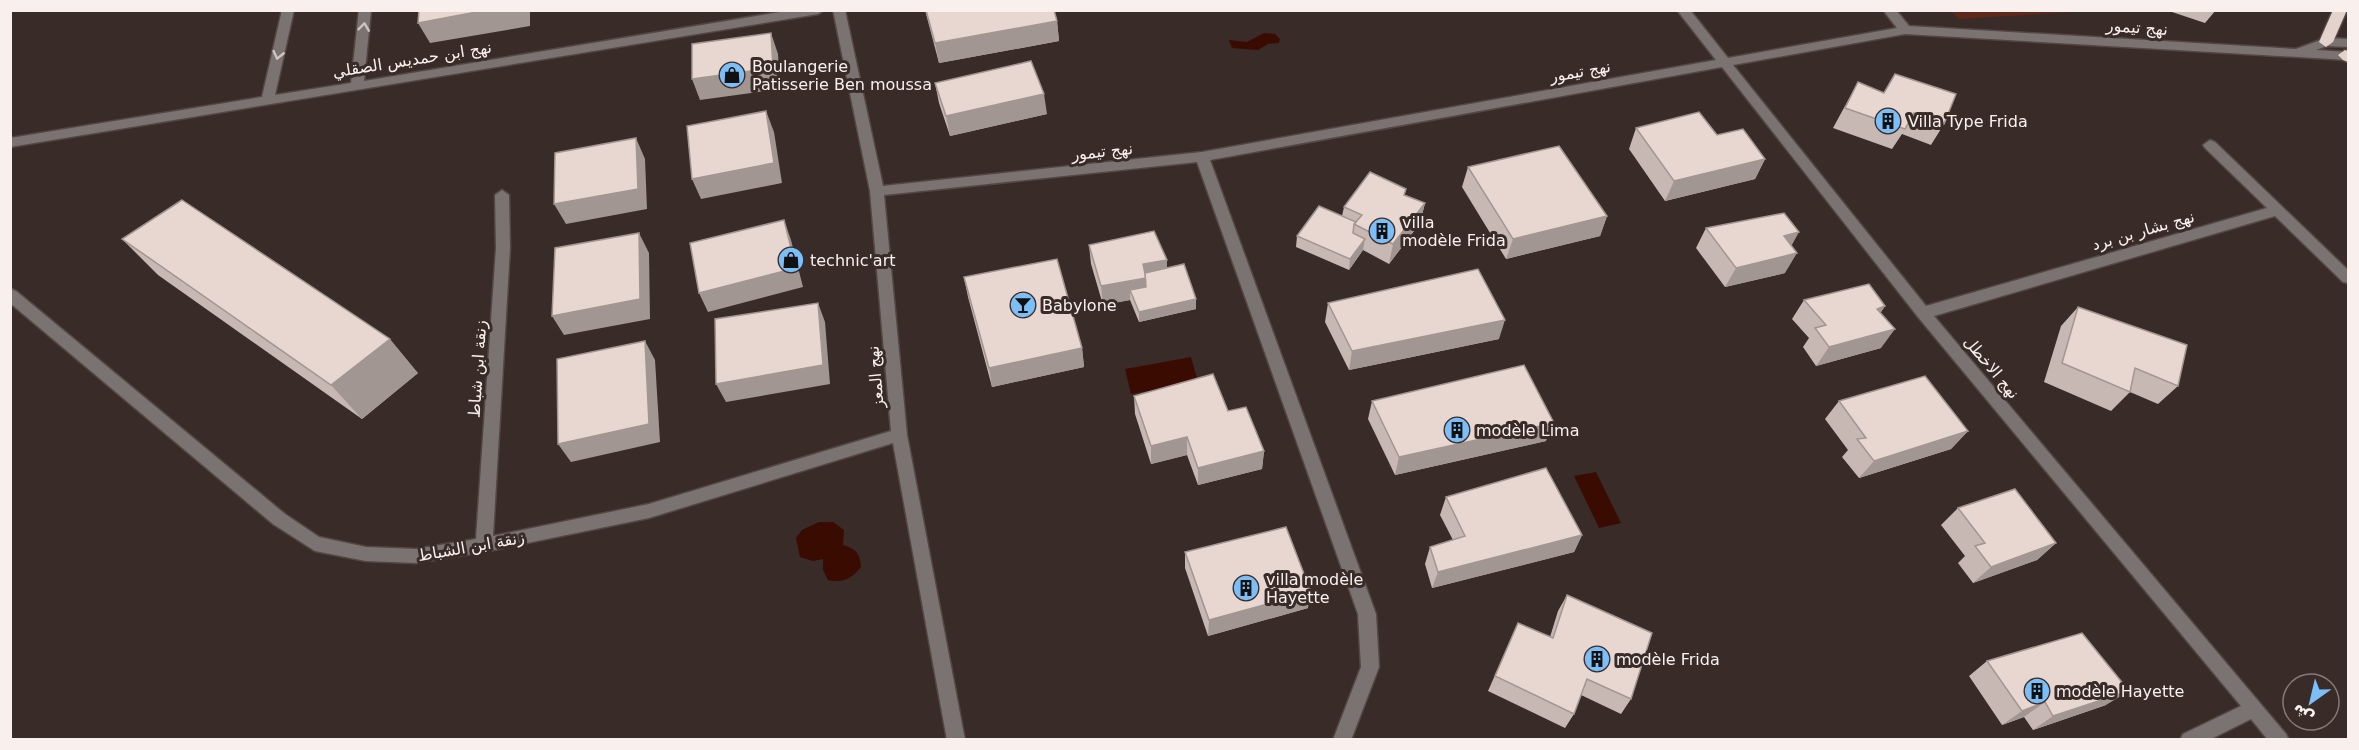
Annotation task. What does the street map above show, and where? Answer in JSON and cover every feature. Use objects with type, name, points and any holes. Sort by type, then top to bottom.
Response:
[{"type":"highway","points":[[2326,42],[2340,10]]},
{"type":"street","points":[[268,99],[288,10]]},
{"type":"street","points":[[357,85],[366,10]]},
{"type":"street","name":"نهج ابن حمديس الصقلي","points":[[10,143],[819,10]]},
{"type":"street","name":"نهج المعز","points":[[839,10],[877,191],[899,435],[956,740]]},
{"type":"street","name":"نهج الاخطل","points":[[1683,10],[1923,313],[2280,740]]},
{"type":"street","points":[[1889,10],[1905,30]]},
{"type":"street","name":"نهج تيمور","points":[[877,191],[1202,157],[1905,30],[2292,54],[2348,53]]},
{"type":"street","points":[[2292,54],[2326,42],[2348,53]]},
{"type":"street","points":[[2210,145],[2349,278]]},
{"type":"street","points":[[1202,157],[1367,614],[1370,667],[1342,740]]},
{"type":"street","name":"زنقة ابن شباط","points":[[484,545],[503,248],[502,195]]},
{"type":"street","name":"نهج بشار بن برد","points":[[1923,313],[2278,210]]},
{"type":"street","name":"زنقة ابن الشباط","points":[[11,295],[279,519],[315,544],[366,554],[416,556],[484,545],[648,511],[899,435]]},
{"type":"street","points":[[2189,740],[2254,709]]},
{"type":"shaded area","points":[[1951,11],[2090,11],[1959,19]]},
{"type":"shaded area","points":[[1264,33],[1275,34],[1280,39],[1279,43],[1268,44],[1258,50],[1232,48],[1229,40],[1247,42]]},
{"type":"shaded area","points":[[1191,357],[1198,382],[1131,394],[1125,369]]},
{"type":"shaded area","points":[[1596,472],[1621,523],[1599,528],[1574,476]]},
{"type":"shaded area","points":[[819,522],[833,522],[844,530],[843,545],[854,550],[860,558],[861,567],[854,575],[838,581],[828,580],[823,570],[823,559],[813,561],[800,557],[796,538],[802,530]]},
{"type":"building","points":[[419,10],[487,10],[418,23]]},
{"type":"building","points":[[926,10],[1054,10],[1057,21],[935,43]]},
{"type":"building","points":[[771,33],[773,68],[692,79],[692,44]]},
{"type":"building","points":[[1031,61],[1044,94],[946,116],[935,83]]},
{"type":"building","points":[[1895,74],[1956,94],[1944,124],[1914,113],[1905,129],[1845,108],[1858,82],[1884,93]]},
{"type":"building","points":[[766,111],[774,163],[692,179],[687,126]]},
{"type":"building","points":[[1699,112],[1717,135],[1743,129],[1765,159],[1674,181],[1636,128]]},
{"type":"building","points":[[636,138],[638,189],[554,204],[555,153]]},
{"type":"building","points":[[1559,146],[1607,216],[1513,239],[1468,167]]},
{"type":"building","points":[[1370,172],[1406,189],[1404,195],[1425,203],[1393,244],[1354,224],[1362,215],[1344,207]]},
{"type":"building","points":[[182,200],[390,339],[331,385],[122,239]]},
{"type":"building","points":[[1319,206],[1356,222],[1353,233],[1365,239],[1350,259],[1297,236]]},
{"type":"building","points":[[1784,213],[1799,232],[1784,236],[1797,253],[1736,268],[1706,228]]},
{"type":"building","points":[[784,220],[796,268],[699,293],[690,243]]},
{"type":"building","points":[[1154,231],[1167,260],[1143,264],[1146,278],[1101,286],[1089,245]]},
{"type":"building","points":[[639,233],[640,299],[552,316],[555,248]]},
{"type":"building","points":[[1057,259],[1082,348],[989,368],[964,277]]},
{"type":"building","points":[[1184,264],[1196,299],[1139,312],[1130,290],[1146,287],[1145,273]]},
{"type":"building","points":[[1478,269],[1505,320],[1352,351],[1328,303]]},
{"type":"building","points":[[1869,284],[1885,306],[1877,309],[1895,329],[1829,347],[1815,328],[1826,325],[1804,300]]},
{"type":"building","points":[[818,303],[823,365],[716,384],[715,319]]},
{"type":"building","points":[[2078,307],[2187,345],[2178,386],[2135,368],[2130,392],[2062,363]]},
{"type":"building","points":[[645,341],[649,424],[558,444],[557,359]]},
{"type":"building","name":"modèle Lima","points":[[1524,365],[1554,423],[1399,457],[1372,401]]},
{"type":"building","points":[[1213,374],[1228,411],[1246,407],[1264,451],[1198,468],[1187,437],[1151,446],[1134,396]]},
{"type":"building","points":[[1925,376],[1968,431],[1874,461],[1857,439],[1866,438],[1839,401]]},
{"type":"building","name":"modèle Lima","points":[[1546,468],[1582,535],[1438,572],[1430,547],[1465,536],[1446,497]]},
{"type":"building","points":[[2015,489],[2056,543],[1991,567],[1975,546],[1985,543],[1958,508]]},
{"type":"building","name":"villa modèle Hayette","points":[[1286,527],[1311,592],[1209,620],[1185,552]]},
{"type":"building","points":[[1567,595],[1652,633],[1631,699],[1587,679],[1574,714],[1495,676],[1518,623],[1553,638]]},
{"type":"building","name":"modèle Hayette","points":[[2082,633],[2129,691],[2053,716],[2045,702],[2022,711],[1987,661]]},
{"type":"place","name":"Boulangerie Patisserie Ben moussa","points":[[732,75]]},
{"type":"place","name":"Villa Type Frida","points":[[1888,121]]},
{"type":"place","name":"villa modèle Frida","points":[[1382,231]]},
{"type":"place","name":"technic'art","points":[[791,260]]},
{"type":"place","name":"Babylone","points":[[1023,305]]},
{"type":"place","name":"modèle Lima","points":[[1457,430]]},
{"type":"place","name":"villa modèle Hayette","points":[[1246,588]]},
{"type":"place","name":"modèle Frida","points":[[1597,659]]},
{"type":"place","name":"modèle Hayette","points":[[2037,691]]}]
